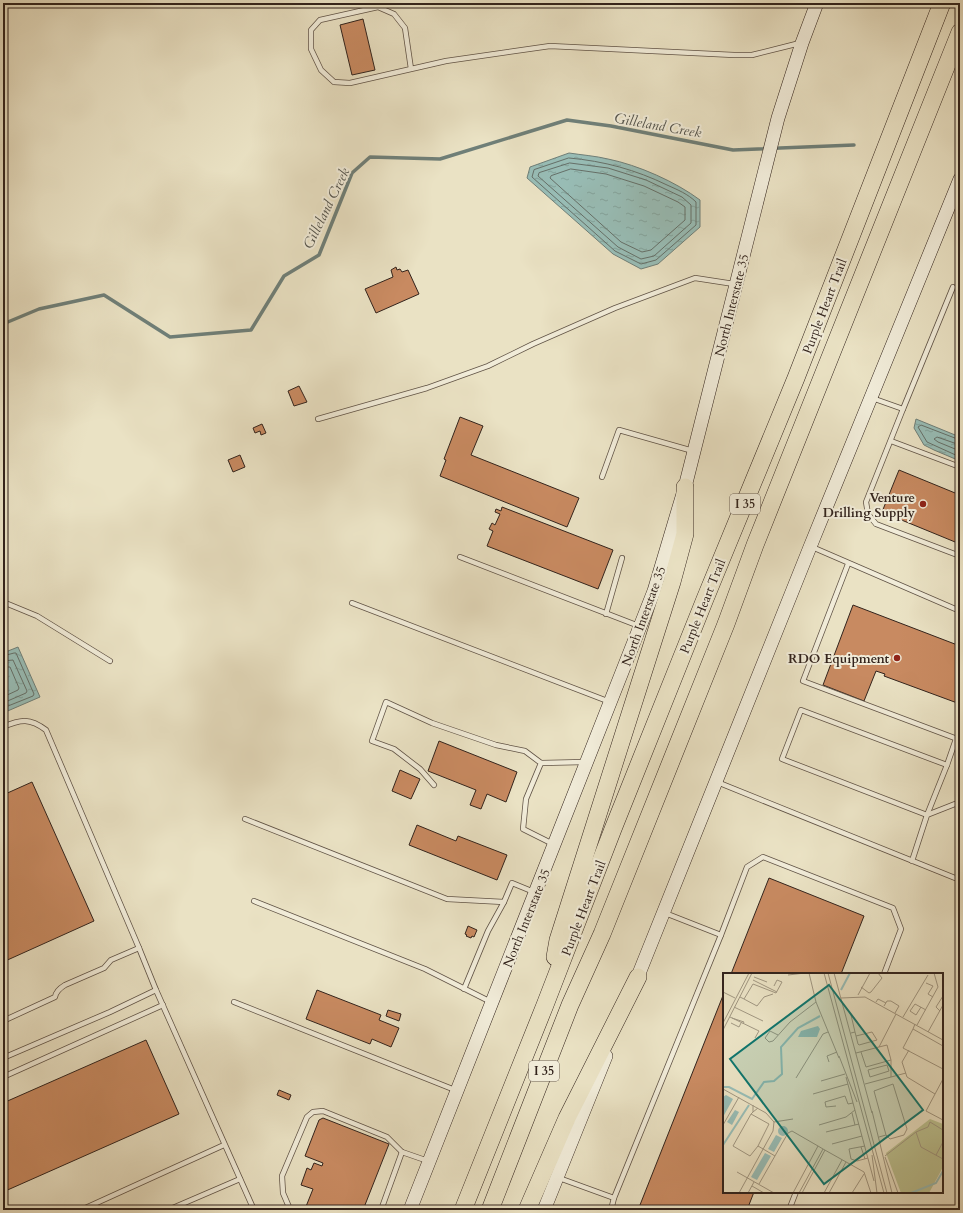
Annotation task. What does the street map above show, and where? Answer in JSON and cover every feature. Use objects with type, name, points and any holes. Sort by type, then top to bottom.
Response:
[{"type":"highway","name":"Purple Heart Trail","points":[[463,1210],[546,1005],[653,730],[799,371],[942,3]]},
{"type":"highway","name":"Purple Heart Trail","points":[[490,1210],[570,1005],[602,934],[717,646],[760,531],[960,32]]},
{"type":"highway","points":[[546,1005],[558,940],[672,582],[685,534],[685,487]]},
{"type":"highway","points":[[527,1210],[567,1118],[638,977]]},
{"type":"highway","points":[[456,1210],[474,1181]]},
{"type":"main road","name":"North Interstate 35","points":[[410,1210],[588,762],[654,591],[685,487],[778,118],[802,43],[818,3]]},
{"type":"main road","points":[[544,1210],[810,546],[960,179]]},
{"type":"lane","points":[[411,69],[405,28],[394,14],[378,7],[320,20],[311,30],[311,49],[321,70],[334,82],[350,83],[446,62],[550,46],[734,55],[752,54],[802,43]]},
{"type":"lane","points":[[318,419],[427,388],[481,369],[533,344],[615,308],[695,278],[736,284]]},
{"type":"lane","points":[[953,287],[866,502],[868,514],[876,524],[960,556]]},
{"type":"lane","points":[[871,397],[903,409]]},
{"type":"lane","points":[[602,477],[619,430],[694,451]]},
{"type":"lane","points":[[890,441],[960,468]]},
{"type":"lane","points":[[810,546],[848,564],[960,611]]},
{"type":"lane","points":[[460,556],[640,627]]},
{"type":"lane","points":[[606,614],[622,558]]},
{"type":"lane","points":[[848,564],[803,681],[958,740],[927,815],[912,861]]},
{"type":"lane","points":[[3,602],[37,616],[110,660]]},
{"type":"lane","points":[[352,603],[611,702]]},
{"type":"lane","points":[[434,785],[420,769],[394,749],[372,741],[386,702],[432,723],[496,744],[525,751],[541,763],[588,762]]},
{"type":"lane","points":[[947,765],[801,710],[782,759],[927,815],[960,802]]},
{"type":"lane","points":[[3,727],[23,720],[39,725],[46,730],[156,990],[254,1210]]},
{"type":"lane","points":[[541,763],[526,799],[523,829],[555,845]]},
{"type":"lane","points":[[716,782],[960,880]]},
{"type":"lane","points":[[245,820],[447,899],[504,902]]},
{"type":"lane","points":[[611,1210],[614,1198],[721,935],[747,867],[763,857],[893,908],[901,929],[884,973]]},
{"type":"lane","points":[[464,989],[488,931],[504,902],[512,883],[536,893]]},
{"type":"lane","points":[[254,901],[425,969],[492,1002]]},
{"type":"lane","points":[[663,912],[721,935]]},
{"type":"lane","points":[[3,1021],[55,997],[64,985],[104,968],[111,960],[139,948]]},
{"type":"lane","points":[[3,1058],[110,1012],[156,990]]},
{"type":"lane","points":[[234,1002],[457,1091]]},
{"type":"lane","points":[[3,1077],[163,1005]]},
{"type":"lane","points":[[293,1210],[289,1207],[283,1193],[282,1176],[307,1117],[313,1112],[323,1111],[387,1137],[402,1152],[429,1161]]},
{"type":"lane","points":[[81,1210],[224,1145]]},
{"type":"lane","points":[[381,1210],[402,1152]]},
{"type":"lane","points":[[557,1178],[614,1198]]},
{"type":"lane","points":[[168,1210],[240,1179]]},
{"type":"lane","points":[[788,1210],[796,1193]]},
{"type":"water","points":[[569,153],[603,158],[632,165],[680,187],[700,200],[700,227],[658,264],[641,269],[613,254],[527,178],[530,167]]},
{"type":"water","points":[[916,419],[960,437],[960,461],[924,445],[914,428]]},
{"type":"water","points":[[18,647],[40,697],[3,713],[3,653]]},
{"type":"building","points":[[363,19],[375,70],[352,75],[340,25]]},
{"type":"building","points":[[396,267],[397,270],[400,269],[402,272],[408,270],[419,294],[376,313],[365,289],[393,277],[391,270]]},
{"type":"building","points":[[299,386],[307,402],[294,406],[288,391]]},
{"type":"building","points":[[460,417],[483,426],[471,455],[579,498],[567,527],[440,476],[446,460],[444,459]]},
{"type":"building","points":[[262,424],[266,433],[261,435],[260,431],[255,433],[253,428]]},
{"type":"building","points":[[240,455],[245,467],[233,472],[228,460]]},
{"type":"building","name":"Venture Drilling Supply","points":[[899,470],[960,495],[960,544],[882,512]]},
{"type":"building","points":[[502,507],[613,550],[598,589],[487,546],[493,531],[489,529],[492,523],[495,525],[500,514],[495,512],[496,509],[501,511]]},
{"type":"building","name":"RDO Equipment","points":[[853,605],[960,646],[960,704],[884,676],[885,674],[876,671],[864,701],[823,685]]},
{"type":"building","points":[[439,741],[517,772],[506,802],[487,794],[481,809],[470,805],[476,790],[428,771]]},
{"type":"building","points":[[400,770],[420,779],[411,799],[392,791]]},
{"type":"building","points":[[32,782],[94,921],[3,962],[3,795]]},
{"type":"building","points":[[417,825],[456,841],[458,836],[507,855],[497,880],[409,845]]},
{"type":"building","points":[[769,878],[864,916],[841,973],[731,973]]},
{"type":"building","points":[[468,926],[477,930],[474,937],[472,936],[471,938],[466,936],[467,935],[465,934]]},
{"type":"building","points":[[317,990],[381,1015],[379,1020],[399,1028],[391,1047],[372,1039],[370,1044],[306,1019]]},
{"type":"building","points":[[723,996],[723,1193],[754,1193],[747,1210],[638,1210]]},
{"type":"building","points":[[388,1010],[401,1014],[399,1021],[386,1016]]},
{"type":"building","points":[[146,1040],[179,1114],[3,1192],[3,1103]]},
{"type":"building","points":[[279,1090],[291,1095],[289,1100],[277,1095]]},
{"type":"building","points":[[323,1118],[389,1144],[363,1210],[305,1209],[313,1189],[301,1185],[307,1168],[311,1170],[314,1163],[322,1166],[323,1163],[305,1156],[319,1120]]},
{"type":"waterway","name":"Gilleland Creek","points":[[3,324],[39,309],[104,295],[170,337],[251,330],[284,276],[319,255],[352,173],[370,157],[440,159],[567,120],[611,126],[733,150],[854,145]]},
{"type":"place","name":"Venture Drilling Supply","points":[[923,504]]},
{"type":"place","name":"RDO Equipment","points":[[897,658]]}]
